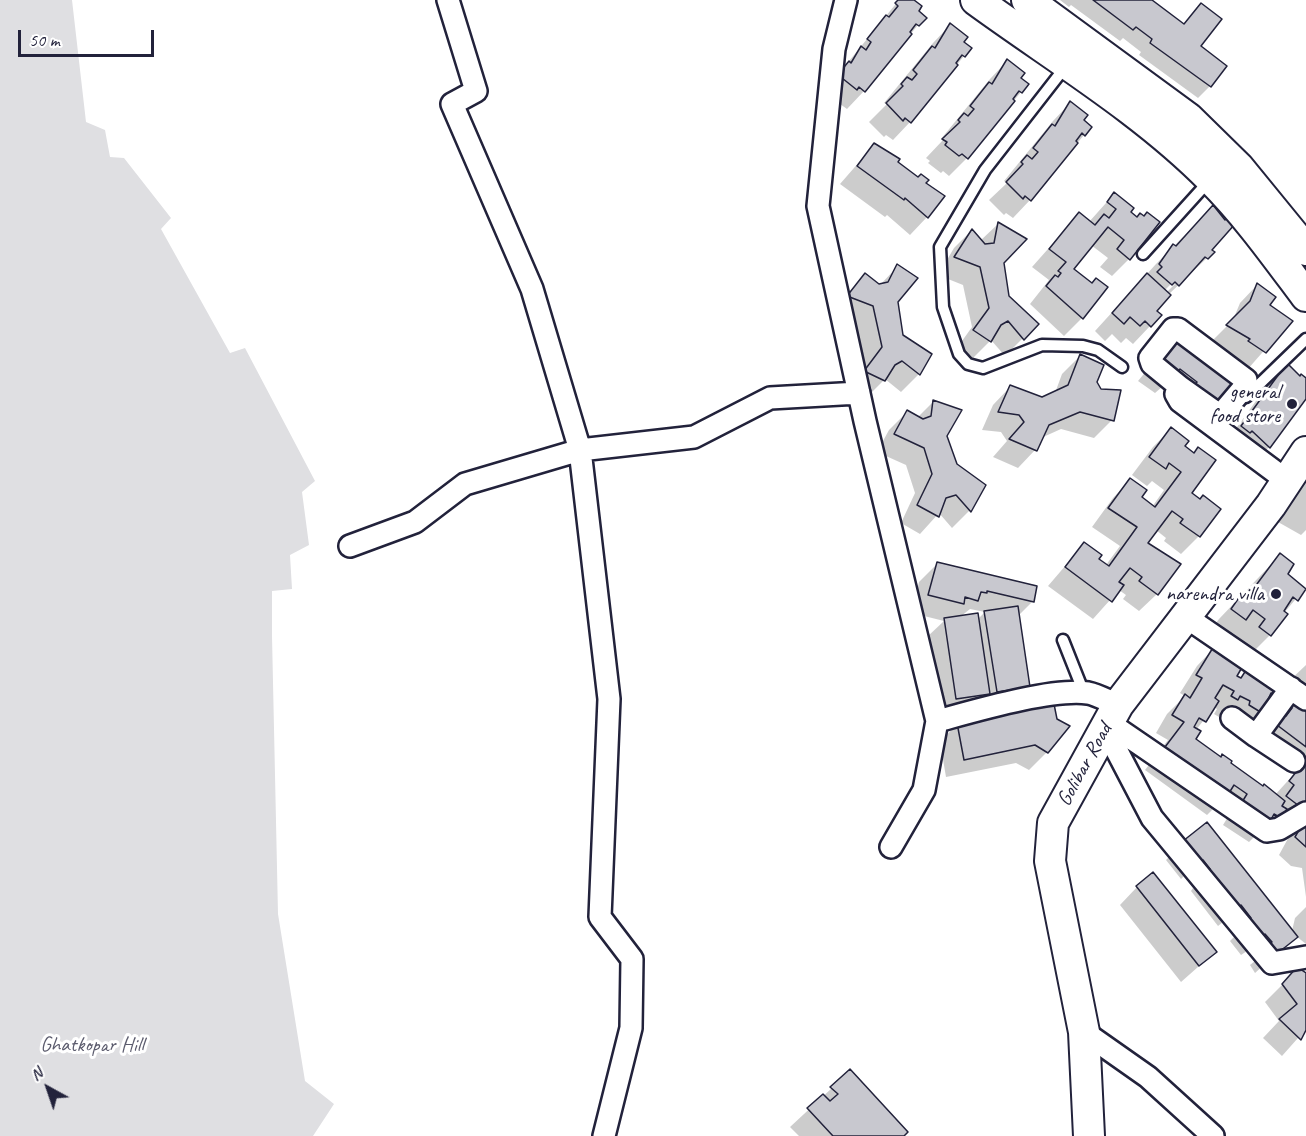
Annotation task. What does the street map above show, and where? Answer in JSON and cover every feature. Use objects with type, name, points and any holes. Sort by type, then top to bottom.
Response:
[{"type":"street","points":[[448,0],[476,91],[452,104],[532,289],[580,450],[609,699],[600,917],[632,958],[631,1028],[604,1136]]},
{"type":"street","points":[[846,0],[834,49],[818,206],[859,393],[937,721],[924,790],[891,847]]},
{"type":"street","points":[[975,0],[1188,118],[1221,169],[1250,222],[1306,296]]},
{"type":"street","points":[[1027,0],[1075,55]]},
{"type":"street","points":[[1221,169],[1306,250]]},
{"type":"street","points":[[1180,387],[1176,394],[1180,401],[1286,480]]},
{"type":"street","points":[[350,546],[415,522],[465,484],[580,450],[694,437],[770,398],[859,393]]},
{"type":"street","name":"Golibar Road","points":[[1089,1136],[1084,1032],[1050,861],[1053,823],[1111,719],[1271,505],[1306,452]]},
{"type":"street","points":[[1186,617],[1298,694],[1256,735]]},
{"type":"street","points":[[937,721],[985,708],[1084,693],[1111,719],[1267,831],[1279,829],[1306,813]]},
{"type":"street","points":[[1232,718],[1294,761]]},
{"type":"street","points":[[1111,719],[1152,818],[1272,963],[1306,957]]},
{"type":"street","points":[[1084,1032],[1148,1077],[1213,1136]]},
{"type":"lane","points":[[1075,55],[986,170],[940,247],[943,308],[959,354],[968,364],[983,368],[1042,345],[1083,346],[1098,350],[1122,367]]},
{"type":"lane","points":[[1143,254],[1221,169]]},
{"type":"lane","points":[[1239,404],[1306,339]]},
{"type":"lane","points":[[1064,640],[1084,693]]},
{"type":"green space","name":"Ghatkopar Hill","points":[[0,0],[72,0],[86,122],[105,130],[110,157],[124,158],[171,218],[161,229],[230,353],[245,348],[315,481],[302,492],[309,545],[290,555],[292,589],[272,591],[278,914],[305,1081],[334,1104],[313,1136],[0,1136]]},
{"type":"building","points":[[898,0],[914,0],[922,6],[919,11],[927,18],[919,26],[916,24],[910,32],[912,34],[865,92],[859,87],[857,90],[842,78],[840,72],[849,61],[851,63],[861,46],[866,50],[871,42],[867,39],[886,15],[889,17],[898,6],[895,3]]},
{"type":"building","points":[[1093,0],[1152,0],[1184,24],[1201,3],[1222,19],[1201,46],[1227,66],[1211,87],[1150,43],[1152,39],[1136,27],[1133,30]]},
{"type":"building","points":[[950,23],[968,37],[964,42],[972,48],[965,57],[962,55],[956,63],[958,65],[911,123],[905,118],[903,121],[886,103],[903,86],[901,84],[907,77],[912,80],[917,74],[913,70],[932,46],[935,48]]},
{"type":"building","points":[[1007,59],[1025,73],[1021,78],[1029,84],[1022,93],[1019,91],[1013,99],[1015,101],[968,159],[962,154],[959,156],[945,145],[947,142],[942,139],[960,122],[958,120],[964,113],[968,116],[974,109],[970,106],[989,82],[992,84]]},
{"type":"building","points":[[1070,101],[1088,115],[1084,120],[1092,127],[1085,136],[1082,133],[1076,141],[1078,143],[1031,201],[1025,196],[1023,199],[1006,182],[1023,164],[1021,162],[1027,155],[1032,159],[1038,152],[1033,148],[1052,124],[1055,126]]},
{"type":"building","points":[[874,143],[900,159],[898,162],[918,177],[921,174],[929,180],[926,183],[945,196],[928,218],[905,198],[904,200],[857,166]]},
{"type":"building","points":[[1114,192],[1134,208],[1131,212],[1137,217],[1140,213],[1144,216],[1147,212],[1160,222],[1130,260],[1117,249],[1124,240],[1108,227],[1074,269],[1092,283],[1096,278],[1108,287],[1083,319],[1046,286],[1055,275],[1058,277],[1061,273],[1058,271],[1066,262],[1049,249],[1079,212],[1095,225],[1104,214],[1109,218],[1116,209],[1107,202]]},
{"type":"building","points":[[1213,205],[1225,220],[1227,217],[1235,224],[1212,250],[1215,252],[1208,259],[1205,257],[1179,286],[1175,282],[1172,285],[1157,272],[1162,267],[1159,264],[1173,244],[1176,246]]},
{"type":"building","points":[[998,222],[1027,239],[1004,263],[1009,296],[1039,324],[1024,340],[1008,321],[1001,325],[991,342],[973,330],[989,308],[980,267],[954,257],[972,229],[985,244],[994,243]]},
{"type":"building","points":[[897,264],[918,278],[898,302],[903,335],[932,354],[920,375],[902,361],[895,365],[885,381],[864,371],[882,347],[873,306],[847,296],[865,273],[879,284],[888,282]]},
{"type":"building","points":[[1147,273],[1171,295],[1157,311],[1162,315],[1151,327],[1145,321],[1140,326],[1130,317],[1124,324],[1112,313]]},
{"type":"building","points":[[1257,283],[1276,297],[1270,305],[1293,321],[1266,353],[1248,341],[1250,339],[1226,325],[1250,301]]},
{"type":"building","points":[[1177,332],[1243,381],[1217,409],[1191,390],[1197,382],[1180,369],[1174,377],[1154,362],[1161,354],[1165,357],[1176,342]]},
{"type":"building","points":[[1080,354],[1104,365],[1097,382],[1101,389],[1121,390],[1114,421],[1080,412],[1049,425],[1037,451],[1009,439],[1024,422],[1019,415],[998,412],[1010,385],[1042,397],[1068,385]]},
{"type":"building","points":[[1287,363],[1300,376],[1301,374],[1306,378],[1306,399],[1270,448],[1252,431],[1250,433],[1241,426]]},
{"type":"building","points":[[933,400],[962,410],[947,436],[957,464],[986,485],[971,512],[956,495],[946,498],[939,517],[917,505],[932,474],[924,448],[894,434],[907,410],[923,419],[931,416]]},
{"type":"building","points":[[1171,427],[1189,441],[1185,446],[1194,453],[1198,447],[1216,460],[1192,493],[1200,499],[1203,495],[1221,509],[1200,537],[1180,523],[1183,519],[1172,511],[1148,543],[1181,564],[1158,595],[1139,581],[1142,577],[1130,568],[1119,582],[1124,585],[1112,602],[1065,567],[1084,542],[1102,555],[1099,559],[1109,566],[1137,527],[1108,508],[1130,478],[1147,490],[1142,497],[1155,507],[1181,472],[1169,463],[1166,469],[1149,457]]},
{"type":"building","name":"narendra villa","points":[[1280,553],[1294,564],[1288,574],[1306,589],[1298,601],[1293,597],[1284,611],[1288,614],[1271,636],[1259,627],[1265,619],[1253,610],[1246,620],[1231,609],[1243,592],[1248,596]]},
{"type":"building","points":[[937,562],[1037,586],[1034,602],[987,591],[987,593],[981,592],[978,601],[965,597],[964,604],[928,595]]},
{"type":"building","points":[[1018,606],[1030,687],[997,692],[984,611]]},
{"type":"building","points":[[978,613],[990,694],[956,699],[944,618]]},
{"type":"building","points":[[1214,646],[1244,664],[1237,676],[1241,678],[1248,667],[1279,685],[1273,694],[1271,693],[1262,713],[1249,705],[1250,701],[1240,696],[1238,700],[1231,696],[1234,691],[1223,685],[1215,698],[1219,701],[1206,722],[1199,718],[1194,727],[1201,731],[1196,739],[1221,757],[1222,754],[1232,761],[1231,763],[1263,786],[1264,784],[1285,801],[1282,806],[1287,809],[1281,818],[1274,814],[1268,825],[1239,807],[1247,794],[1234,785],[1226,798],[1162,751],[1184,722],[1172,715],[1185,694],[1190,698],[1202,678],[1196,675]]},
{"type":"building","points":[[1293,696],[1306,705],[1306,747],[1273,722],[1281,712],[1286,716],[1292,708],[1287,704]]},
{"type":"building","points":[[1054,704],[1057,719],[1070,726],[1048,753],[1035,745],[964,760],[957,723]]},
{"type":"building","points":[[1304,762],[1306,763],[1306,805],[1303,809],[1286,796],[1294,785],[1289,781]]},
{"type":"building","points":[[1306,818],[1306,847],[1295,837]]},
{"type":"building","points":[[1207,822],[1298,937],[1274,956],[1266,947],[1272,942],[1265,934],[1260,938],[1247,922],[1251,918],[1241,905],[1237,909],[1207,872],[1210,869],[1203,860],[1200,862],[1183,841]]},
{"type":"building","points":[[1153,872],[1217,952],[1199,966],[1136,886]]},
{"type":"building","points":[[1297,967],[1306,973],[1306,1030],[1301,1040],[1279,1019],[1297,1004],[1282,984]]},
{"type":"building","points":[[850,1069],[908,1132],[904,1136],[833,1136],[807,1108],[823,1094],[830,1101],[838,1094],[830,1087]]},
{"type":"place","name":"general food store","points":[[1292,404]]},
{"type":"place","name":"narendra villa","points":[[1276,594]]}]
